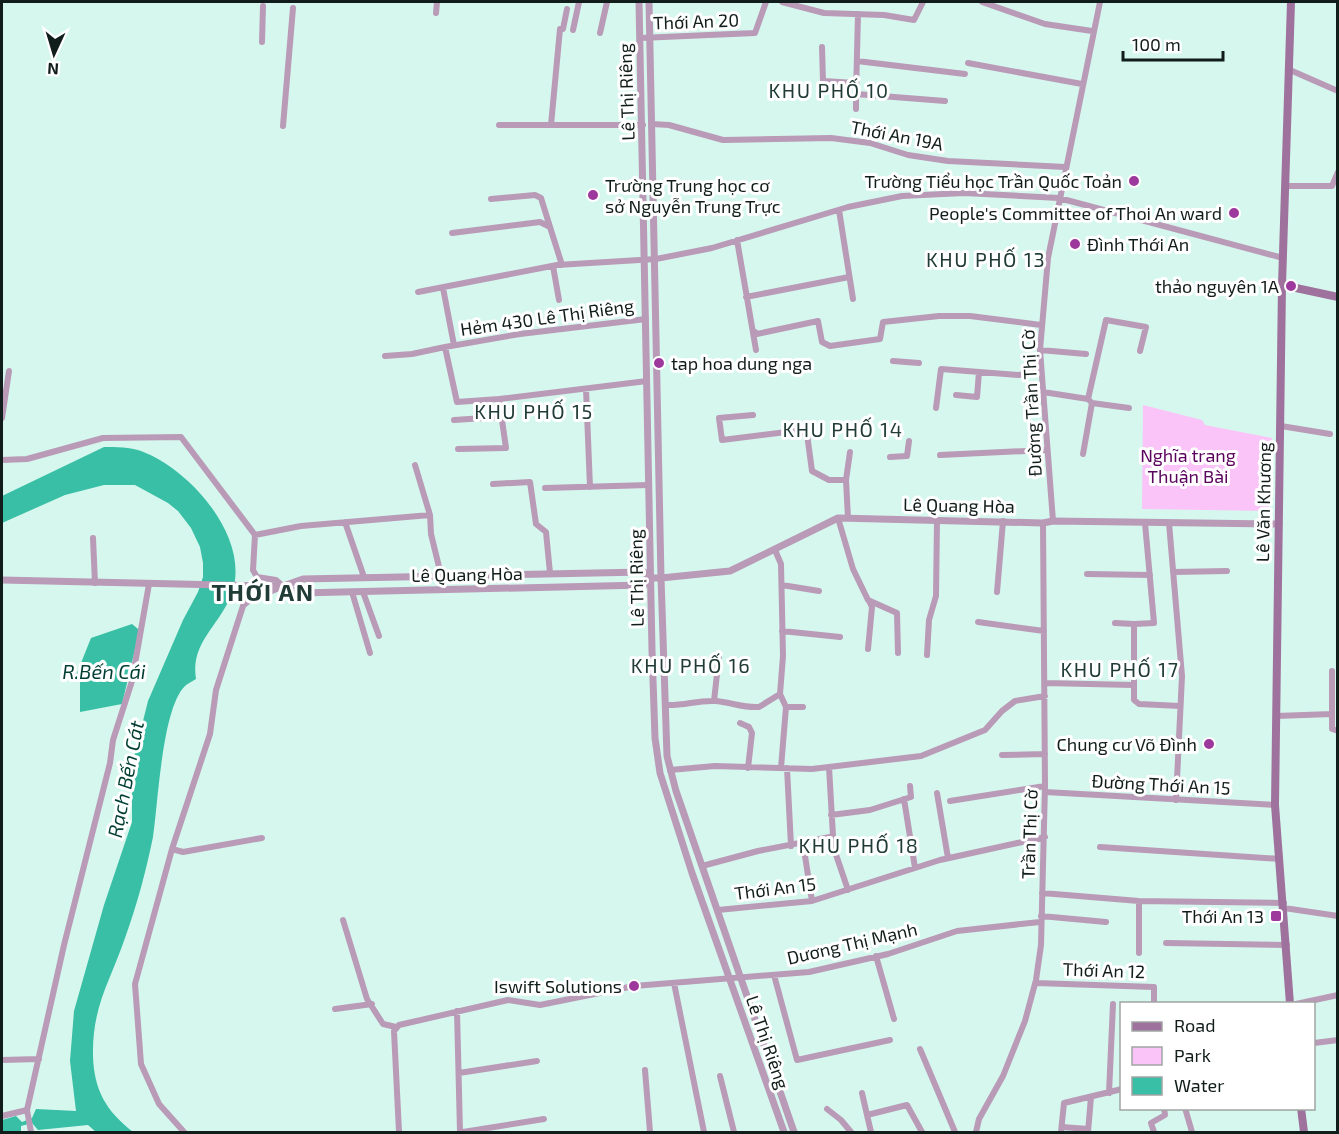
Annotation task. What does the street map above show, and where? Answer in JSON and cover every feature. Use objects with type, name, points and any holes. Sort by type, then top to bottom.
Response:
[{"type":"main road","name":"Lê Văn Khương","points":[[1290,1002],[1275,805],[1282,285],[1291,2]]},
{"type":"main road","points":[[1282,285],[1338,297]]},
{"type":"main road","points":[[1302,1110],[1304,1132]]},
{"type":"street","points":[[436,13],[437,2]]},
{"type":"street","points":[[573,30],[579,2]]},
{"type":"street","points":[[600,33],[607,2]]},
{"type":"street","name":"Lê Thị Riêng","points":[[639,2],[653,702],[660,773],[692,873],[784,1132]]},
{"type":"street","name":"Lê Thị Riêng","points":[[649,2],[661,578],[670,770],[794,1132]]},
{"type":"street","name":"Thới An 20","points":[[640,38],[755,33],[766,2]]},
{"type":"street","points":[[782,2],[824,13],[914,20],[923,2]]},
{"type":"street","points":[[982,2],[1000,5],[1045,24],[1092,31]]},
{"type":"street","name":"Đường Trần Thị Cờ","points":[[1053,520],[1041,371],[1041,325],[1048,258],[1092,31],[1100,2]]},
{"type":"street","points":[[262,42],[264,6]]},
{"type":"street","points":[[283,126],[293,8]]},
{"type":"street","points":[[551,125],[562,29],[567,9]]},
{"type":"street","points":[[856,109],[858,14]]},
{"type":"street","points":[[822,47],[823,81],[856,83]]},
{"type":"street","points":[[857,61],[966,74]]},
{"type":"street","points":[[968,63],[1082,84]]},
{"type":"street","points":[[1290,70],[1338,91]]},
{"type":"street","points":[[856,94],[945,100]]},
{"type":"street","points":[[499,125],[642,124]]},
{"type":"street","name":"Thới An 19A","points":[[652,124],[669,125],[723,140],[831,138],[870,143],[908,155],[948,161],[1014,167],[1065,167]]},
{"type":"street","points":[[1285,186],[1332,186],[1338,172]]},
{"type":"street","points":[[418,292],[553,266],[645,261],[737,240],[839,210],[902,196],[964,193],[1059,198],[1283,258]]},
{"type":"street","points":[[491,199],[535,195],[541,198],[562,265]]},
{"type":"street","points":[[839,210],[853,299]]},
{"type":"street","points":[[452,233],[540,222],[550,227]]},
{"type":"street","points":[[737,240],[756,350]]},
{"type":"street","points":[[553,266],[559,300]]},
{"type":"street","points":[[746,297],[849,277]]},
{"type":"street","points":[[443,288],[454,345]]},
{"type":"street","points":[[754,331],[757,334],[818,321],[822,342],[830,346],[880,339],[884,322],[939,316],[970,316],[1041,325]]},
{"type":"street","name":"Hẻm 430 Lê Thị Riêng","points":[[499,399],[457,402],[445,347],[646,319]]},
{"type":"street","points":[[1083,454],[1090,401],[1106,320],[1146,327],[1140,351]]},
{"type":"street","points":[[385,356],[412,354],[445,347]]},
{"type":"street","points":[[1040,350],[1086,354]]},
{"type":"street","points":[[893,361],[919,363]]},
{"type":"street","points":[[936,408],[941,369],[1019,375],[1041,371]]},
{"type":"street","points":[[2,418],[9,371]]},
{"type":"street","points":[[956,395],[977,397],[979,372]]},
{"type":"street","points":[[458,449],[506,448],[499,399],[647,381]]},
{"type":"street","points":[[586,389],[590,487]]},
{"type":"street","points":[[1043,392],[1129,408]]},
{"type":"street","points":[[753,415],[719,418],[722,440],[795,431],[807,434],[812,471],[829,480],[846,480]]},
{"type":"street","points":[[454,420],[500,417]]},
{"type":"street","points":[[1281,426],[1330,434]]},
{"type":"street","points":[[2,460],[27,459],[103,438],[181,437],[255,535],[253,570],[257,577],[276,580],[283,586],[271,594],[247,600],[243,606],[216,690],[210,734],[172,849],[135,984],[141,1064],[159,1104],[184,1132]]},
{"type":"street","points":[[890,457],[907,456],[909,441]]},
{"type":"street","points":[[940,455],[1047,450]]},
{"type":"street","points":[[848,518],[846,480],[850,452]]},
{"type":"street","points":[[415,465],[430,515],[431,534],[441,575]]},
{"type":"street","points":[[493,484],[530,482],[536,525],[546,532],[550,573]]},
{"type":"street","points":[[545,488],[649,485]]},
{"type":"street","points":[[255,535],[345,522],[430,515]]},
{"type":"street","points":[[838,518],[853,569],[872,607],[868,650]]},
{"type":"street","name":"Lê Quang Hòa","points":[[149,585],[283,586],[303,579],[550,573],[644,572],[651,578],[661,578],[730,572],[838,518],[1043,523],[1053,520],[1279,524]]},
{"type":"street","points":[[927,655],[929,620],[936,596],[937,520]]},
{"type":"street","points":[[998,592],[1003,521]]},
{"type":"street","points":[[345,522],[363,578]]},
{"type":"street","name":"Trần Thị Cờ","points":[[975,1132],[979,1119],[1011,1057],[1025,1021],[1036,983],[1041,945],[1045,837],[1043,523]]},
{"type":"street","points":[[1114,623],[1154,623],[1145,523]]},
{"type":"street","points":[[1169,523],[1182,675],[1176,800]]},
{"type":"street","points":[[93,538],[95,583]]},
{"type":"street","points":[[775,550],[781,564],[780,694],[786,706],[784,768],[791,846]]},
{"type":"street","points":[[1173,572],[1227,571]]},
{"type":"street","points":[[1087,574],[1150,575]]},
{"type":"street","name":"Lê Quang Hòa","points":[[283,586],[300,593],[363,592],[644,585],[651,578]]},
{"type":"street","points":[[2,580],[149,585],[132,681],[112,745],[110,763],[64,945],[27,1112],[31,1132]]},
{"type":"street","points":[[782,585],[819,591]]},
{"type":"street","points":[[352,592],[370,653]]},
{"type":"street","points":[[363,592],[379,636]]},
{"type":"street","points":[[868,600],[897,612],[898,653]]},
{"type":"street","points":[[978,622],[1044,631]]},
{"type":"street","points":[[1134,624],[1134,700],[1138,704],[1180,706]]},
{"type":"street","points":[[782,631],[840,637]]},
{"type":"street","points":[[714,701],[719,656]]},
{"type":"street","points":[[1332,671],[1334,697],[1332,729],[1338,732]]},
{"type":"street","points":[[1045,683],[1133,685]]},
{"type":"street","points":[[666,705],[684,706],[698,701],[714,701],[759,707],[780,694]]},
{"type":"street","points":[[670,770],[715,766],[829,767],[932,754],[985,730],[1002,711],[1015,701],[1045,696]]},
{"type":"street","points":[[786,706],[803,707]]},
{"type":"street","points":[[1276,716],[1332,714]]},
{"type":"street","points":[[740,723],[749,727],[752,733],[748,768]]},
{"type":"street","points":[[1002,756],[1045,754]]},
{"type":"street","points":[[702,866],[758,851],[833,836],[829,767]]},
{"type":"street","points":[[831,815],[870,810],[911,797],[910,786]]},
{"type":"street","name":"Đường Thới An 15","points":[[950,801],[1045,789],[1176,800],[1275,805]]},
{"type":"street","points":[[937,793],[948,858]]},
{"type":"street","points":[[904,799],[915,868]]},
{"type":"street","points":[[830,837],[848,890]]},
{"type":"street","name":"Thới An 15","points":[[718,910],[812,901],[948,858],[1045,837]]},
{"type":"street","points":[[172,849],[183,852],[262,838]]},
{"type":"street","points":[[803,843],[812,901]]},
{"type":"street","points":[[1100,847],[1280,859]]},
{"type":"street","points":[[1042,894],[1139,901],[1284,906],[1338,916]]},
{"type":"street","points":[[1139,901],[1139,953]]},
{"type":"street","name":"Dương Thị Mạnh","points":[[396,1027],[508,1000],[540,1005],[634,986],[809,972],[876,956],[957,931],[1041,919],[1106,922]]},
{"type":"street","points":[[343,920],[367,999],[383,1024],[396,1027],[399,1132]]},
{"type":"street","points":[[1166,943],[1287,945]]},
{"type":"street","points":[[876,956],[894,1019]]},
{"type":"street","points":[[774,975],[796,1059],[890,1040]]},
{"type":"street","points":[[674,983],[704,1132]]},
{"type":"street","name":"Thới An 12","points":[[1036,983],[1154,987],[1154,1002]]},
{"type":"street","points":[[1305,1002],[1338,995]]},
{"type":"street","points":[[334,1009],[372,1004]]},
{"type":"street","points":[[1109,1093],[1113,1004]]},
{"type":"street","points":[[457,1011],[461,1132],[544,1119]]},
{"type":"street","points":[[1315,1043],[1338,1040]]},
{"type":"street","points":[[920,1049],[955,1132]]},
{"type":"street","points":[[2,1060],[39,1059]]},
{"type":"street","points":[[459,1073],[537,1061]]},
{"type":"street","points":[[645,1070],[650,1132]]},
{"type":"street","points":[[720,1076],[734,1132]]},
{"type":"street","points":[[1091,1097],[1088,1131],[1061,1130],[1065,1103],[1120,1090]]},
{"type":"street","points":[[862,1093],[871,1132]]},
{"type":"street","points":[[867,1115],[906,1105],[922,1132]]},
{"type":"street","points":[[827,1109],[851,1132]]},
{"type":"street","points":[[1154,1132],[1151,1123],[1165,1115],[1164,1110]]},
{"type":"street","points":[[1186,1110],[1192,1132]]},
{"type":"street","points":[[2,1116],[27,1112]]},
{"type":"green space","name":"Nghĩa trang Thuận Bài","points":[[1143,405],[1202,420],[1205,425],[1272,438],[1269,511],[1142,509]]},
{"type":"water","name":"Rạch Bến Cát","points":[[104,447],[141,451],[179,473],[196,489],[212,508],[224,529],[233,550],[236,572],[227,605],[207,634],[197,655],[196,679],[185,686],[177,697],[171,714],[162,757],[153,837],[141,888],[95,1023],[93,1056],[99,1089],[109,1108],[133,1132],[96,1132],[88,1125],[38,1130],[32,1123],[21,1126],[21,1132],[2,1132],[2,1120],[16,1116],[22,1122],[32,1118],[36,1109],[76,1111],[70,1061],[74,1011],[104,905],[132,822],[132,765],[148,701],[203,577],[200,547],[191,528],[178,511],[168,503],[135,485],[104,485],[65,495],[2,523],[2,496]]},
{"type":"water","name":"R.Bến Cái","points":[[132,624],[138,629],[138,637],[122,704],[80,712],[80,682],[75,678],[91,638]]},
{"type":"place","name":"Trường Tiểu học Trần Quốc Toản","points":[[1134,181]]},
{"type":"place","name":"Trường Trung học cơ sở Nguyễn Trung Trực","points":[[593,195]]},
{"type":"place","name":"People's Committee of Thoi An ward","points":[[1234,213]]},
{"type":"place","name":"Đình Thới An","points":[[1075,244]]},
{"type":"place","name":"thảo nguyên 1A","points":[[1291,286]]},
{"type":"place","name":"tap hoa dung nga","points":[[659,363]]},
{"type":"place","name":"Chung cư Võ Đình","points":[[1209,744]]},
{"type":"place","name":"Thới An 13","points":[[1276,916]]},
{"type":"place","name":"Iswift Solutions","points":[[634,986]]},
{"type":"district","name":"KHU PHỐ 10","points":[[829,90]]},
{"type":"district","name":"KHU PHỐ 13","points":[[986,259]]},
{"type":"district","name":"KHU PHỐ 15","points":[[534,411]]},
{"type":"district","name":"KHU PHỐ 14","points":[[843,429]]},
{"type":"district","name":"THỚI AN","points":[[263,591]]},
{"type":"district","name":"KHU PHỐ 16","points":[[691,665]]},
{"type":"district","name":"KHU PHỐ 17","points":[[1120,669]]},
{"type":"district","name":"KHU PHỐ 18","points":[[859,845]]}]
